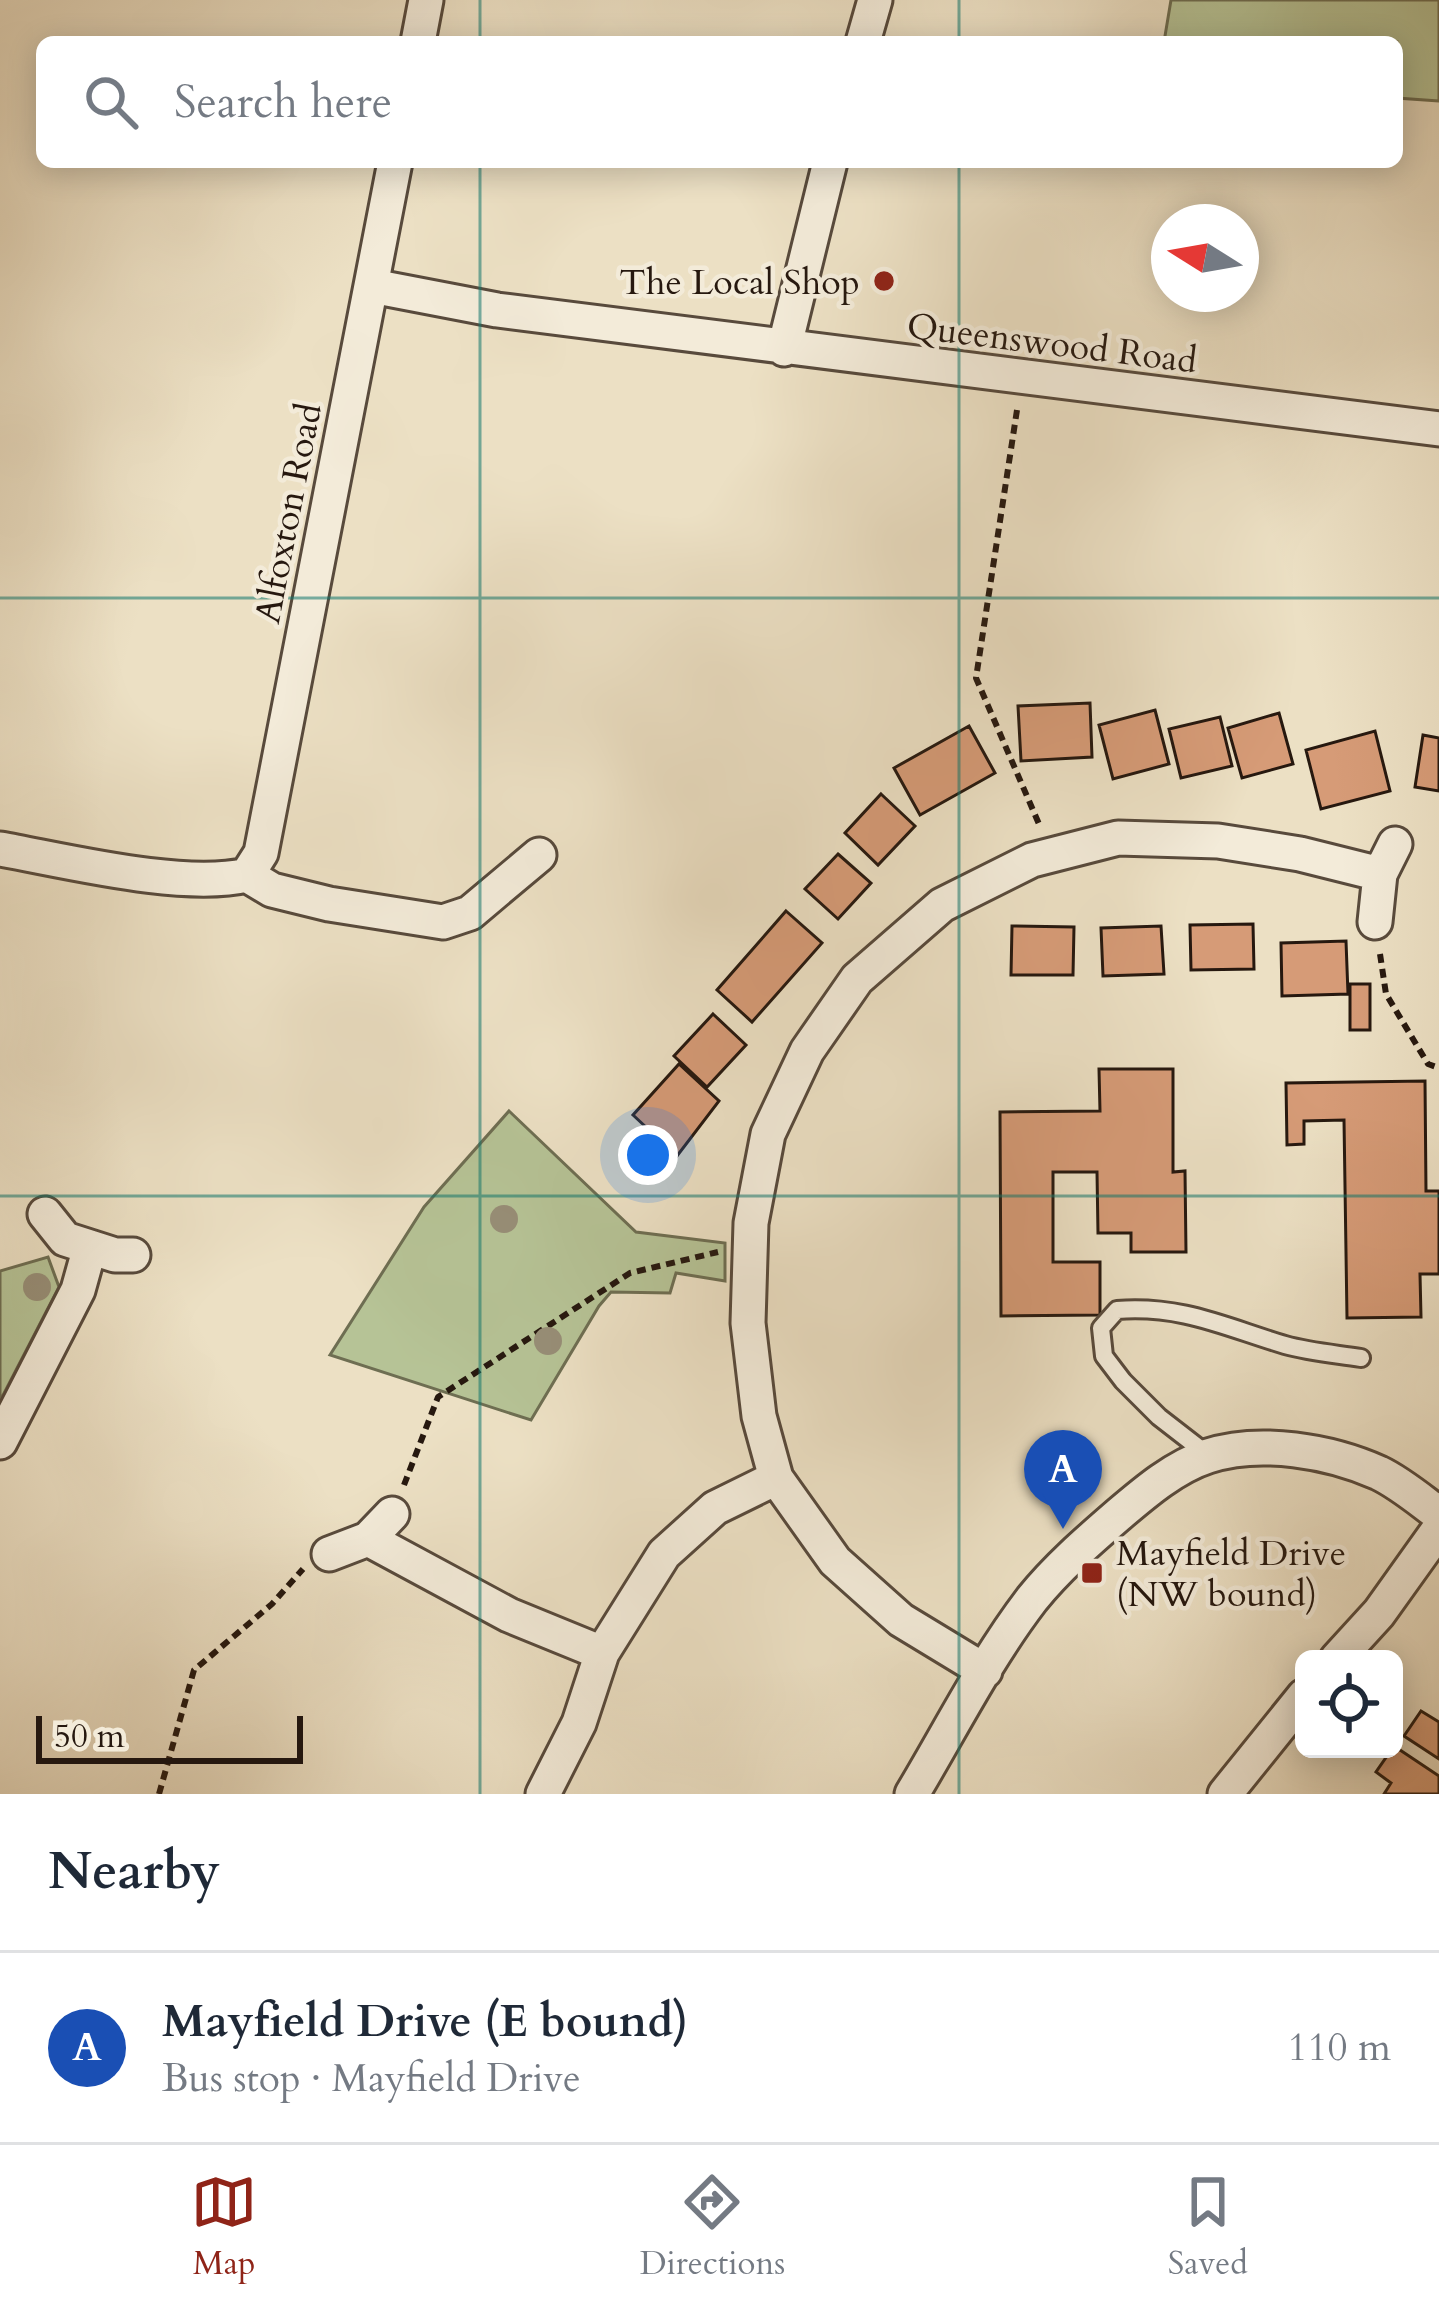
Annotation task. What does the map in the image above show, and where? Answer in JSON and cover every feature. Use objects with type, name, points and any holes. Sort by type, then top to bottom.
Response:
[{"type":"street","points":[[419,36],[426,0]]},
{"type":"street","points":[[865,36],[875,0]]},
{"type":"street","name":"Alfoxton Road","points":[[247,875],[261,854],[394,168]]},
{"type":"street","points":[[784,349],[829,168]]},
{"type":"street","name":"Queenswood Road","points":[[372,286],[497,310],[784,349],[1439,429]]},
{"type":"street","points":[[985,1671],[901,1620],[835,1561],[776,1478],[759,1416],[748,1323],[751,1222],[768,1135],[807,1051],[857,979],[942,905],[1033,860],[1118,838],[1218,841],[1300,854],[1387,859],[1375,922]]},
{"type":"street","points":[[0,849],[185,880],[220,882],[247,875],[272,890],[329,904],[443,922],[470,913],[539,855]]},
{"type":"street","points":[[490,849],[512,876]]},
{"type":"street","points":[[45,1214],[65,1239],[115,1255],[134,1255]]},
{"type":"street","points":[[0,1442],[78,1290],[90,1247]]},
{"type":"street","points":[[912,1794],[1033,1598],[1081,1547],[1172,1474],[1209,1456],[1251,1449],[1293,1450],[1383,1474],[1439,1514]]},
{"type":"street","points":[[543,1794],[579,1723],[602,1653],[664,1554],[715,1508],[776,1478]]},
{"type":"street","points":[[329,1554],[368,1539],[392,1514]]},
{"type":"street","points":[[1345,1650],[1379,1613],[1439,1528]]},
{"type":"street","points":[[368,1539],[509,1615],[602,1653]]},
{"type":"street","points":[[1225,1794],[1295,1707]]},
{"type":"lane","points":[[1209,1456],[1159,1417],[1104,1356],[1101,1328],[1118,1310],[1198,1314],[1291,1346],[1361,1358]]},
{"type":"path","points":[[1022,377],[976,678],[1052,855]]},
{"type":"path","points":[[1375,922],[1386,994],[1427,1064],[1439,1067]]},
{"type":"path","points":[[392,1514],[439,1397],[630,1274],[751,1244]]},
{"type":"path","points":[[159,1794],[194,1670],[272,1604],[312,1559],[329,1554]]},
{"type":"green space","points":[[1171,0],[1439,0],[1439,101],[1403,98],[1403,36],[1165,36]]},
{"type":"green space","points":[[509,1111],[636,1232],[725,1243],[725,1281],[676,1273],[670,1293],[611,1292],[531,1420],[330,1355],[424,1207]]},
{"type":"green space","points":[[48,1257],[59,1287],[0,1401],[0,1271]]},
{"type":"building","points":[[1090,703],[1092,757],[1021,761],[1018,706]]},
{"type":"building","points":[[1155,710],[1169,764],[1113,779],[1099,725]]},
{"type":"building","points":[[1279,713],[1293,764],[1242,778],[1228,728]]},
{"type":"building","points":[[1220,717],[1232,766],[1181,778],[1169,729]]},
{"type":"building","points":[[969,726],[995,773],[920,815],[894,768]]},
{"type":"building","points":[[1375,731],[1390,791],[1321,809],[1306,750]]},
{"type":"building","points":[[1423,735],[1439,738],[1439,791],[1415,787]]},
{"type":"building","points":[[881,794],[915,826],[878,865],[845,833]]},
{"type":"building","points":[[838,854],[871,883],[838,919],[805,889]]},
{"type":"building","points":[[786,911],[822,943],[752,1022],[717,990]]},
{"type":"building","points":[[1253,924],[1254,969],[1191,970],[1190,925]]},
{"type":"building","points":[[1012,926],[1074,927],[1073,975],[1011,975]]},
{"type":"building","points":[[1161,926],[1164,974],[1103,976],[1101,928]]},
{"type":"building","points":[[1346,941],[1348,994],[1282,996],[1281,943]]},
{"type":"building","points":[[1350,984],[1370,984],[1370,1030],[1350,1030]]},
{"type":"building","points":[[713,1014],[746,1045],[707,1087],[674,1056]]},
{"type":"building","points":[[679,1064],[719,1101],[677,1156],[633,1115]]},
{"type":"building","points":[[1099,1069],[1173,1069],[1173,1172],[1185,1171],[1186,1252],[1131,1252],[1131,1233],[1098,1233],[1097,1172],[1053,1172],[1053,1262],[1100,1262],[1100,1315],[1001,1316],[1000,1112],[1100,1111]]},
{"type":"building","points":[[1425,1081],[1426,1191],[1439,1191],[1439,1274],[1420,1274],[1421,1317],[1347,1318],[1344,1120],[1304,1121],[1304,1144],[1287,1145],[1286,1083]]},
{"type":"building","points":[[1421,1711],[1439,1722],[1439,1759],[1404,1736]]},
{"type":"building","points":[[1403,1752],[1439,1776],[1439,1794],[1384,1794],[1391,1783],[1376,1772],[1386,1758],[1403,1758]]},
{"type":"place","name":"The Local Shop","points":[[884,281]]},
{"type":"place","name":"Mayfield Drive (E bound)","points":[[1063,1529]]},
{"type":"place","name":"Mayfield Drive (NW bound)","points":[[1092,1573]]}]
